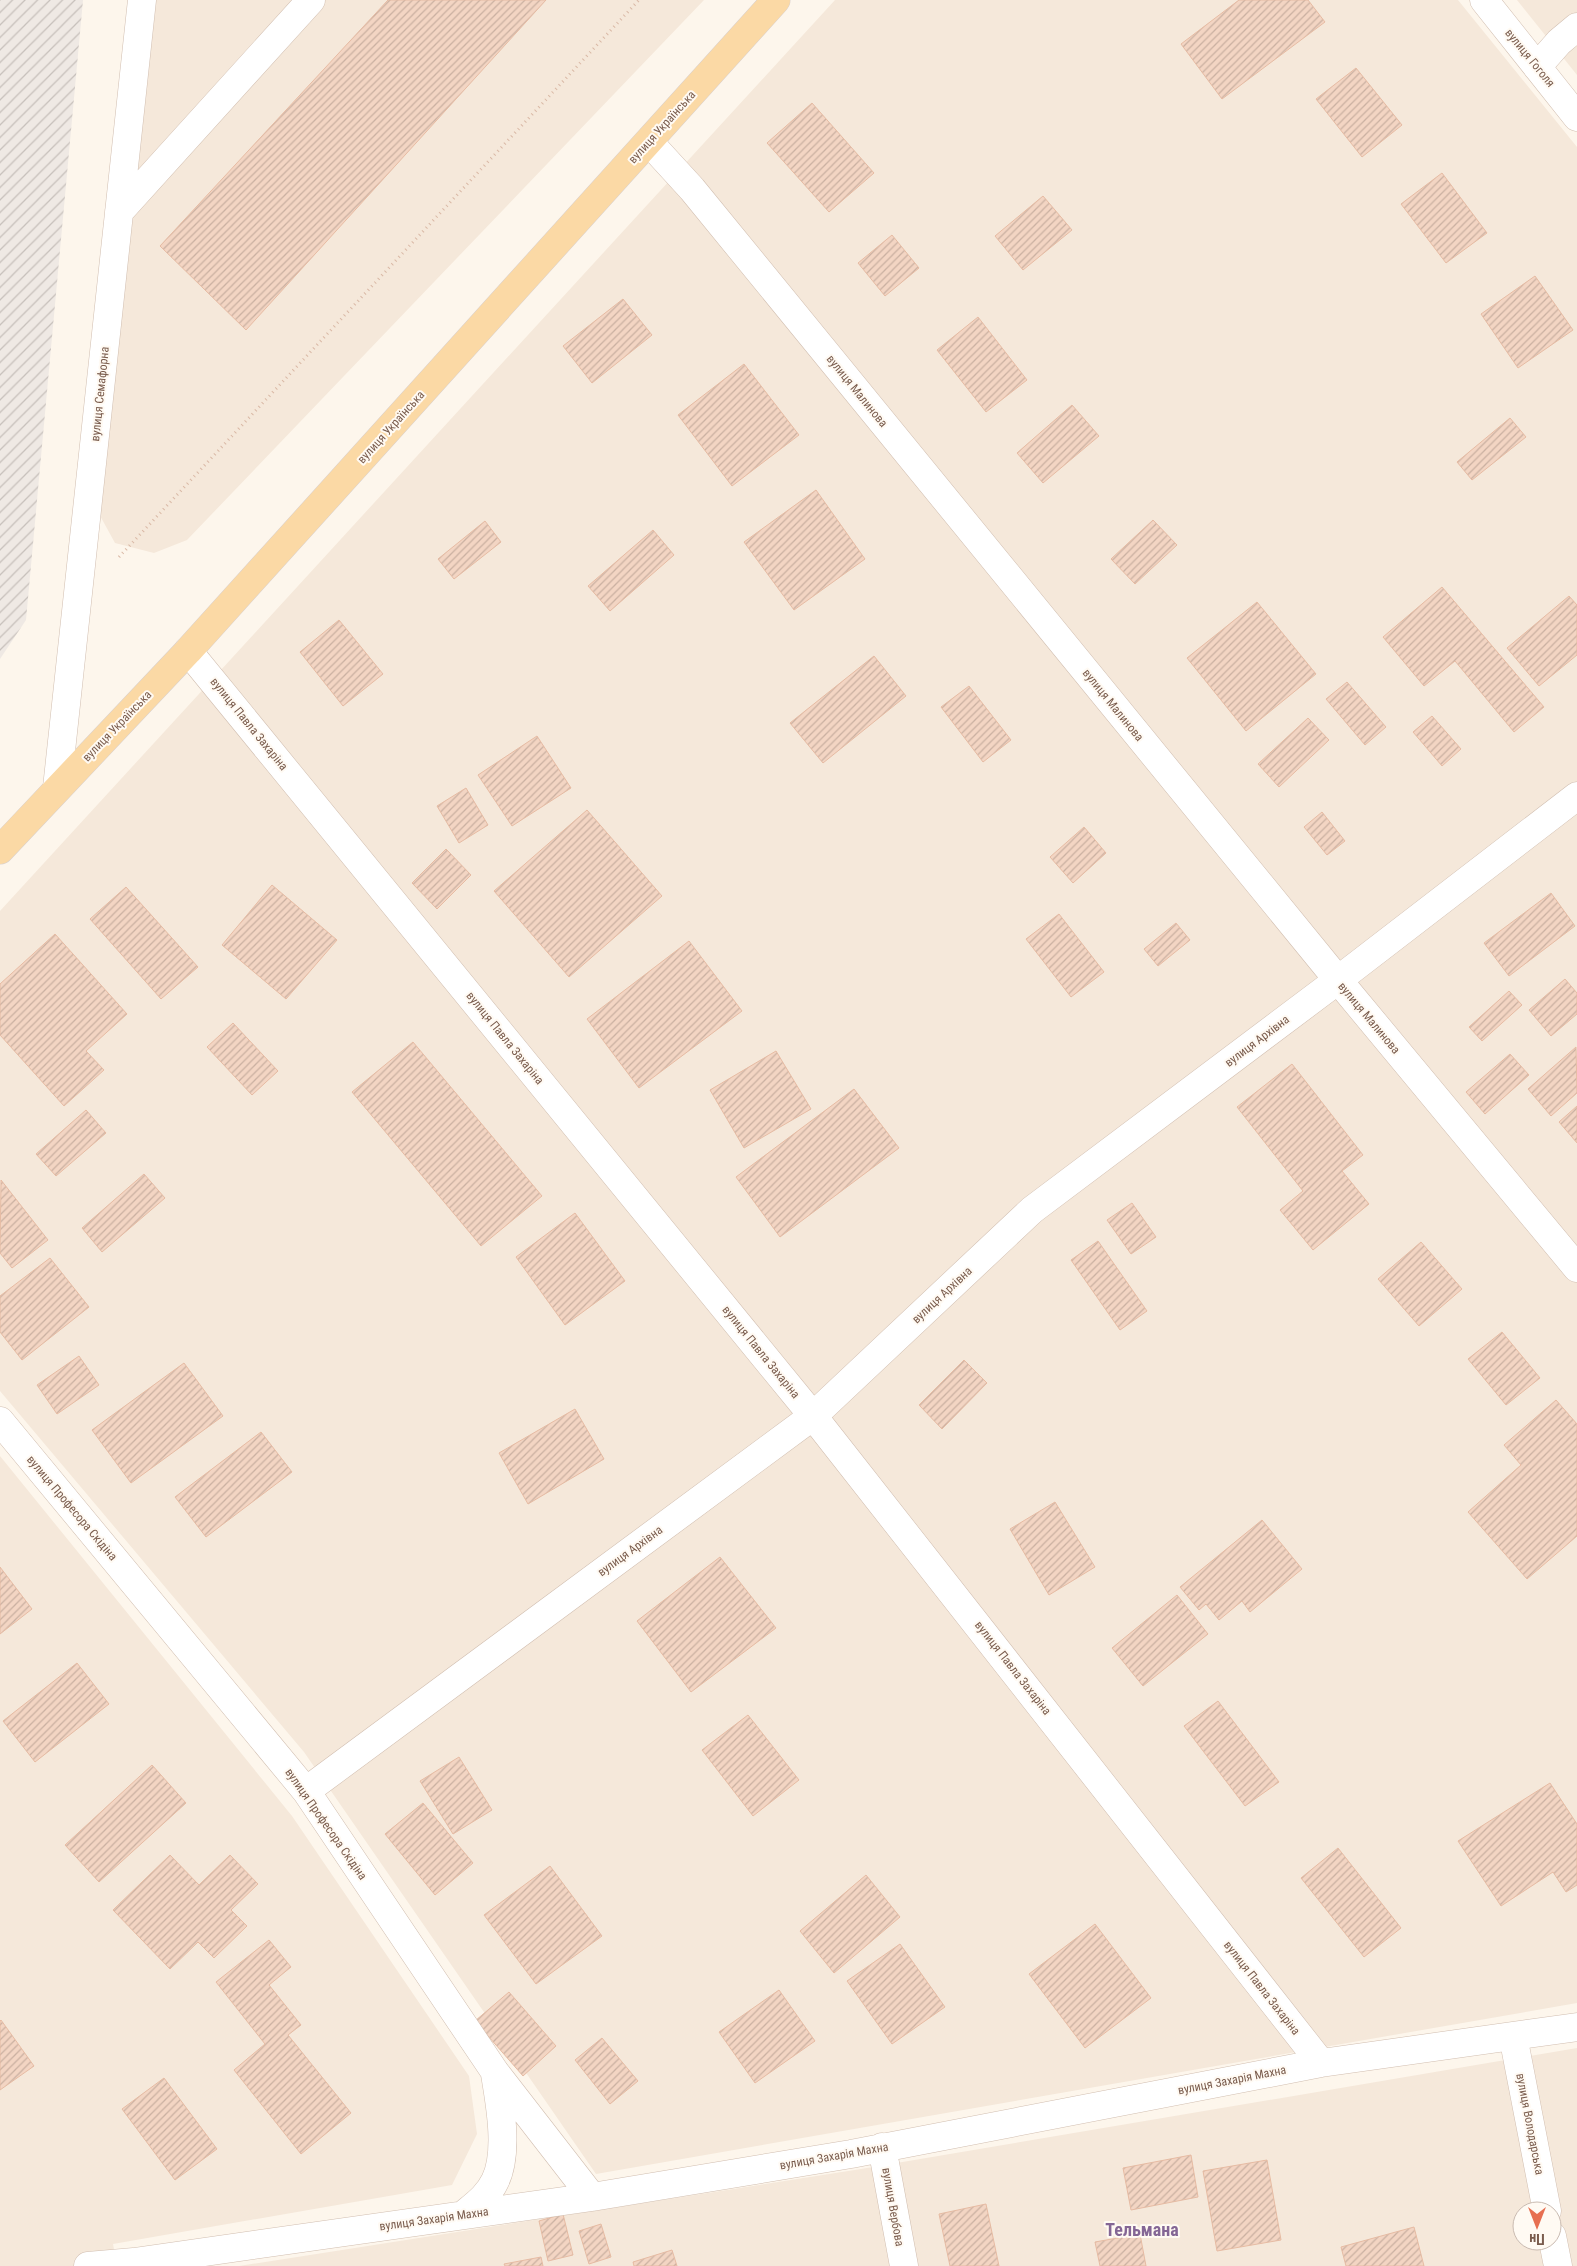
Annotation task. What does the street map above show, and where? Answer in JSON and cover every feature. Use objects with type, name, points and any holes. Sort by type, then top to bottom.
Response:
[{"type":"main road","name":"вулиця Українська","points":[[0,850],[188,651],[776,0]]},
{"type":"street","name":"вулиця Семафорна","points":[[57,788],[142,0]]},
{"type":"street","points":[[120,212],[311,0]]},
{"type":"street","name":"вулиця Гоголя","points":[[1484,0],[1577,117]]},
{"type":"street","points":[[1537,67],[1559,42],[1577,27]]},
{"type":"street","name":"вулиця Малинова","points":[[649,142],[692,189],[1338,980],[1577,1268]]},
{"type":"street","name":"вулиця Павла Захаріна","points":[[188,651],[813,1416],[1321,2063]]},
{"type":"street","name":"вулиця Архівна","points":[[306,1791],[813,1416],[1032,1210],[1338,980],[1577,796]]},
{"type":"street","name":"вулиця Професора Скідіна","points":[[0,1421],[306,1791],[495,2072],[592,2197]]},
{"type":"street","name":"вулиця Захарія Махна","points":[[88,2266],[135,2264],[592,2197],[882,2148],[1321,2063],[1577,2027]]},
{"type":"street","name":"вулиця Володарська","points":[[1513,2036],[1545,2201]]},
{"type":"street","points":[[463,2215],[481,2201],[495,2181],[501,2158],[500,2107],[495,2072]]},
{"type":"street","name":"вулиця Вербова","points":[[882,2148],[904,2266]]},
{"type":"street","points":[[1555,2251],[1558,2266]]},
{"type":"path","points":[[116,561],[639,0]]},
{"type":"shaded area","points":[[0,0],[83,0],[26,620],[0,659]]},
{"type":"shaded area","points":[[154,0],[704,0],[187,540],[154,553],[115,543],[98,512]]},
{"type":"shaded area","points":[[835,0],[1458,0],[1577,147],[1577,2003],[596,2174],[304,1752],[0,1391],[0,911]]},
{"type":"shaded area","points":[[1517,0],[1577,0],[1577,75]]},
{"type":"shaded area","points":[[0,1456],[292,1816],[469,2076],[477,2134],[452,2185],[113,2244],[117,2266],[0,2266]]},
{"type":"shaded area","points":[[1577,2048],[1577,2266],[239,2266],[861,2169]]},
{"type":"building","points":[[388,0],[546,0],[246,330],[160,246]]},
{"type":"building","points":[[1239,0],[1308,0],[1325,22],[1222,99],[1181,44]]},
{"type":"building","points":[[1356,68],[1402,125],[1362,157],[1316,99]]},
{"type":"building","points":[[812,103],[874,173],[829,212],[767,143]]},
{"type":"building","points":[[1442,173],[1487,233],[1446,263],[1401,204]]},
{"type":"building","points":[[1043,196],[1072,230],[1023,270],[995,236]]},
{"type":"building","points":[[892,235],[919,268],[885,296],[858,263]]},
{"type":"building","points":[[1535,276],[1573,330],[1518,368],[1481,314]]},
{"type":"building","points":[[623,299],[652,335],[592,383],[563,346]]},
{"type":"building","points":[[978,317],[1027,380],[986,412],[937,350]]},
{"type":"building","points":[[744,364],[799,435],[732,486],[678,415]]},
{"type":"building","points":[[1072,405],[1099,436],[1043,483],[1017,453]]},
{"type":"building","points":[[1510,418],[1526,437],[1472,480],[1457,462]]},
{"type":"building","points":[[816,490],[865,559],[794,610],[744,542]]},
{"type":"building","points":[[1153,520],[1177,545],[1135,584],[1111,559]]},
{"type":"building","points":[[485,521],[501,542],[454,579],[438,559]]},
{"type":"building","points":[[653,530],[674,555],[610,611],[588,586]]},
{"type":"building","points":[[1442,587],[1544,707],[1514,732],[1455,661],[1424,686],[1383,637]]},
{"type":"building","points":[[1569,596],[1577,605],[1577,655],[1539,686],[1507,648]]},
{"type":"building","points":[[1257,602],[1316,674],[1246,731],[1187,658]]},
{"type":"building","points":[[339,620],[383,674],[343,706],[300,652]]},
{"type":"building","points":[[874,656],[906,696],[823,763],[790,723]]},
{"type":"building","points":[[1347,682],[1386,727],[1365,745],[1326,699]]},
{"type":"building","points":[[969,686],[1011,740],[983,762],[941,707]]},
{"type":"building","points":[[1432,716],[1461,749],[1442,766],[1413,732]]},
{"type":"building","points":[[1308,718],[1329,740],[1279,787],[1258,764]]},
{"type":"building","points":[[537,736],[571,788],[512,826],[478,775]]},
{"type":"building","points":[[466,788],[488,825],[459,843],[437,806]]},
{"type":"building","points":[[587,810],[662,896],[569,977],[494,891]]},
{"type":"building","points":[[1322,812],[1345,841],[1327,855],[1304,827]]},
{"type":"building","points":[[1084,827],[1106,853],[1073,883],[1050,857]]},
{"type":"building","points":[[446,849],[471,875],[437,909],[412,883]]},
{"type":"building","points":[[272,885],[337,940],[286,999],[222,945]]},
{"type":"building","points":[[126,887],[198,967],[161,999],[90,919]]},
{"type":"building","points":[[1551,893],[1575,926],[1509,976],[1484,943]]},
{"type":"building","points":[[1059,914],[1104,972],[1071,997],[1026,939]]},
{"type":"building","points":[[1176,923],[1190,940],[1158,966],[1144,949]]},
{"type":"building","points":[[55,934],[127,1014],[86,1051],[104,1070],[64,1106],[0,1035],[0,984]]},
{"type":"building","points":[[689,941],[742,1011],[639,1088],[587,1019]]},
{"type":"building","points":[[1565,979],[1577,993],[1577,1014],[1551,1036],[1529,1010]]},
{"type":"building","points":[[1509,991],[1522,1005],[1482,1041],[1469,1027]]},
{"type":"building","points":[[233,1023],[278,1071],[252,1095],[207,1047]]},
{"type":"building","points":[[413,1042],[542,1196],[481,1246],[352,1092]]},
{"type":"building","points":[[1576,1047],[1577,1093],[1551,1116],[1528,1089]]},
{"type":"building","points":[[776,1051],[811,1109],[744,1148],[710,1090]]},
{"type":"building","points":[[1510,1054],[1529,1075],[1485,1114],[1466,1092]]},
{"type":"building","points":[[1292,1064],[1363,1155],[1342,1171],[1369,1204],[1313,1250],[1280,1210],[1303,1191],[1237,1107]]},
{"type":"building","points":[[854,1089],[899,1148],[780,1237],[736,1177]]},
{"type":"building","points":[[1577,1106],[1577,1143],[1559,1122]]},
{"type":"building","points":[[86,1110],[106,1133],[56,1176],[36,1154]]},
{"type":"building","points":[[144,1174],[165,1198],[102,1252],[82,1228]]},
{"type":"building","points":[[1,1180],[48,1240],[12,1268],[0,1253]]},
{"type":"building","points":[[1132,1203],[1156,1237],[1131,1254],[1107,1220]]},
{"type":"building","points":[[575,1213],[625,1281],[565,1325],[516,1257]]},
{"type":"building","points":[[1098,1241],[1147,1311],[1120,1330],[1071,1260]]},
{"type":"building","points":[[1421,1242],[1462,1289],[1419,1326],[1378,1279]]},
{"type":"building","points":[[50,1258],[89,1307],[22,1360],[0,1332],[0,1296]]},
{"type":"building","points":[[1502,1332],[1540,1378],[1506,1405],[1468,1359]]},
{"type":"building","points":[[79,1356],[99,1385],[57,1414],[37,1385]]},
{"type":"building","points":[[964,1360],[987,1383],[942,1429],[919,1405]]},
{"type":"building","points":[[184,1363],[223,1416],[131,1483],[92,1430]]},
{"type":"building","points":[[1556,1400],[1577,1424],[1577,1536],[1527,1579],[1468,1512],[1521,1465],[1504,1445]]},
{"type":"building","points":[[575,1409],[604,1459],[528,1504],[499,1453]]},
{"type":"building","points":[[261,1432],[292,1472],[206,1537],[175,1497]]},
{"type":"building","points":[[1055,1502],[1095,1567],[1049,1595],[1010,1529]]},
{"type":"building","points":[[1262,1520],[1302,1569],[1250,1612],[1242,1601],[1219,1620],[1206,1604],[1199,1610],[1180,1587]]},
{"type":"building","points":[[720,1557],[776,1628],[691,1692],[637,1621]]},
{"type":"building","points":[[0,1567],[32,1609],[0,1634]]},
{"type":"building","points":[[1177,1595],[1208,1634],[1143,1686],[1112,1648]]},
{"type":"building","points":[[77,1663],[109,1704],[35,1762],[3,1721]]},
{"type":"building","points":[[1218,1701],[1279,1782],[1245,1806],[1184,1726]]},
{"type":"building","points":[[748,1715],[799,1780],[753,1816],[702,1750]]},
{"type":"building","points":[[459,1757],[492,1810],[453,1834],[420,1781]]},
{"type":"building","points":[[152,1765],[186,1803],[99,1882],[65,1845]]},
{"type":"building","points":[[1550,1783],[1577,1824],[1577,1885],[1566,1892],[1553,1872],[1501,1906],[1458,1841]]},
{"type":"building","points":[[423,1803],[473,1863],[435,1895],[385,1834]]},
{"type":"building","points":[[1338,1848],[1401,1928],[1364,1957],[1301,1878]]},
{"type":"building","points":[[170,1855],[199,1885],[230,1855],[258,1884],[231,1910],[247,1926],[214,1958],[198,1942],[170,1969],[113,1910]]},
{"type":"building","points":[[550,1866],[602,1936],[536,1984],[484,1915]]},
{"type":"building","points":[[866,1875],[900,1917],[834,1973],[800,1931]]},
{"type":"building","points":[[1095,1924],[1151,1998],[1085,2048],[1029,1974]]},
{"type":"building","points":[[269,1940],[291,1967],[269,1985],[301,2025],[288,2035],[351,2113],[301,2154],[234,2070],[265,2044],[216,1982]]},
{"type":"building","points":[[900,1944],[945,2007],[892,2044],[847,1981]]},
{"type":"building","points":[[779,1990],[815,2041],[755,2083],[719,2032]]},
{"type":"building","points":[[509,1992],[556,2046],[523,2076],[475,2021]]},
{"type":"building","points":[[0,2021],[34,2066],[0,2090]]},
{"type":"building","points":[[602,2038],[638,2081],[610,2104],[575,2060]]},
{"type":"building","points":[[164,2078],[217,2149],[175,2180],[122,2109]]},
{"type":"building","points":[[1191,2155],[1198,2197],[1131,2210],[1123,2168]]},
{"type":"building","points":[[1267,2160],[1281,2240],[1217,2251],[1203,2171]]},
{"type":"building","points":[[986,2204],[999,2266],[950,2266],[939,2214]]},
{"type":"building","points":[[563,2214],[573,2255],[548,2261],[539,2221]]},
{"type":"building","points":[[601,2224],[611,2257],[589,2264],[579,2231]]},
{"type":"building","points":[[1414,2227],[1424,2266],[1346,2266],[1341,2247]]},
{"type":"building","points":[[1140,2234],[1146,2266],[1100,2266],[1095,2242]]},
{"type":"building","points":[[672,2250],[677,2266],[634,2266],[633,2262]]},
{"type":"building","points":[[541,2257],[543,2266],[505,2266],[504,2264]]},
{"type":"district","name":"Тельмана","points":[[1142,2230]]}]
